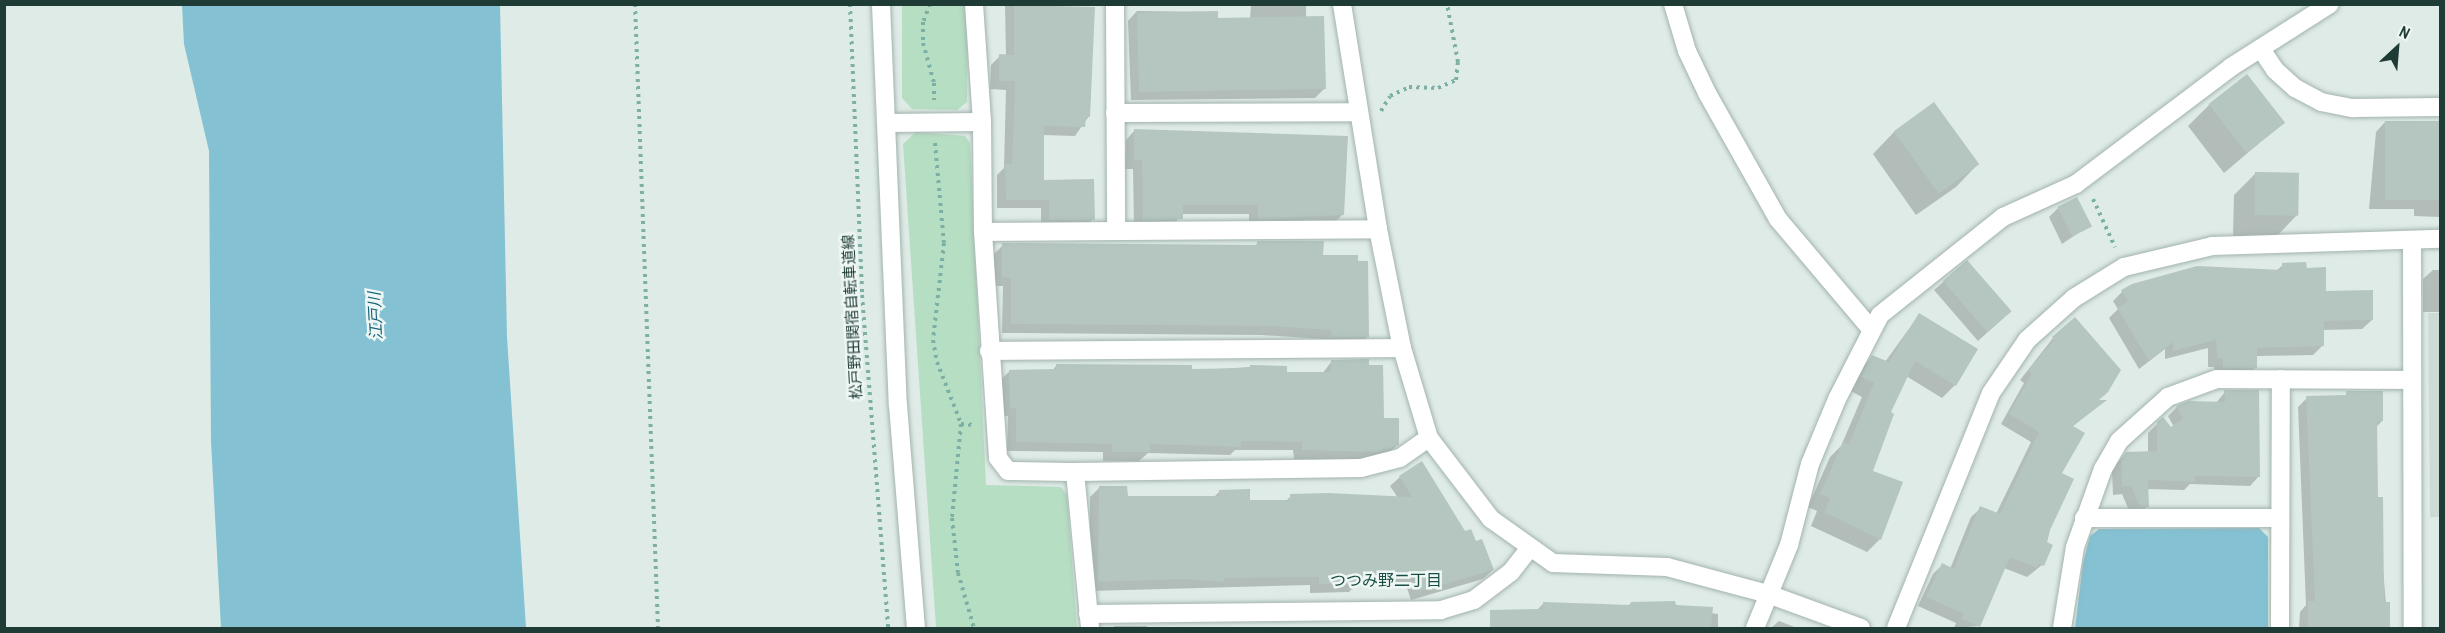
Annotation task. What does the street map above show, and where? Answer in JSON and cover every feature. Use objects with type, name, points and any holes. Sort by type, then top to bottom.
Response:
[{"type":"street","points":[[881,4],[898,405],[916,628]]},
{"type":"street","points":[[974,4],[982,122],[983,232],[989,351],[998,458],[1008,471],[1361,468],[1400,458],[1429,438]]},
{"type":"street","points":[[1114,4],[1116,230]]},
{"type":"street","points":[[1342,4],[1378,229],[1402,348],[1429,438],[1491,519],[1553,563],[1666,567],[1768,594],[1861,628]]},
{"type":"street","points":[[1673,4],[1687,51],[1707,93],[1778,219],[1871,329]]},
{"type":"street","points":[[1755,628],[1789,545],[1810,464],[1871,329],[1893,302],[2003,217],[2084,179],[2231,67],[2330,4]]},
{"type":"street","points":[[2261,49],[2275,70],[2295,88],[2321,102],[2353,108],[2440,107]]},
{"type":"street","points":[[1115,113],[1359,111]]},
{"type":"street","points":[[887,123],[982,122]]},
{"type":"street","points":[[983,232],[1378,229]]},
{"type":"street","points":[[1896,628],[1970,440],[2007,367],[2049,317],[2124,267],[2212,246],[2440,239]]},
{"type":"street","points":[[2412,240],[2413,628]]},
{"type":"street","points":[[989,351],[1402,348]]},
{"type":"street","points":[[2062,628],[2067,587],[2084,518],[2119,441],[2168,397],[2217,379],[2411,380]]},
{"type":"street","points":[[2280,628],[2281,379]]},
{"type":"street","points":[[1075,472],[1089,621],[1440,610],[1474,600],[1511,572],[1530,548]]},
{"type":"street","points":[[2084,518],[2280,518]]},
{"type":"path","points":[[634,4],[658,628]]},
{"type":"path","name":"松戸野田関宿自転車道線","points":[[850,4],[862,295],[888,628]]},
{"type":"path","points":[[930,4],[923,22],[923,43],[934,83],[934,106]]},
{"type":"path","points":[[1383,122],[1381,111],[1390,96],[1409,87],[1438,88],[1456,80],[1458,62],[1447,4]]},
{"type":"path","points":[[935,142],[944,243],[933,340],[937,362],[961,424],[952,518],[958,573],[974,628]]},
{"type":"path","points":[[2084,179],[2124,267]]},
{"type":"shaded area","points":[[2428,313],[2440,313],[2440,517],[2430,517]]},
{"type":"green space","points":[[902,5],[968,5],[967,102],[957,110],[912,109],[902,98]]},
{"type":"green space","points":[[916,132],[965,136],[970,143],[986,485],[1061,487],[1067,495],[1077,628],[936,628],[903,144]]},
{"type":"water","name":"江戸川","points":[[182,5],[500,5],[507,337],[526,628],[221,628],[211,441],[209,151],[184,44]]},
{"type":"water","points":[[2259,528],[2268,537],[2268,628],[2075,628],[2083,563],[2090,536],[2099,529]]},
{"type":"building","points":[[1014,5],[1095,7],[1090,117],[1086,117],[1085,127],[1044,126],[1044,180],[1094,179],[1095,220],[1049,220],[1049,200],[1006,200],[1005,164],[1012,164],[1015,81],[999,81],[999,54],[1014,55]]},
{"type":"building","points":[[1218,11],[1218,18],[1324,16],[1326,89],[1139,92],[1137,13]]},
{"type":"building","points":[[2247,74],[2285,123],[2247,153],[2208,104]]},
{"type":"building","points":[[1934,102],[1979,164],[1939,194],[1894,131]]},
{"type":"building","points":[[2385,121],[2440,121],[2440,200],[2385,200]]},
{"type":"building","points":[[1134,129],[1348,136],[1344,215],[1258,219],[1258,205],[1183,205],[1183,219],[1143,220],[1142,160],[1134,160]]},
{"type":"building","points":[[2255,172],[2299,173],[2298,216],[2254,215]]},
{"type":"building","points":[[2077,197],[2092,226],[2072,236],[2057,207]]},
{"type":"building","points":[[1257,241],[1324,241],[1323,255],[1358,255],[1358,261],[1368,261],[1369,337],[1331,337],[1331,330],[1271,326],[1011,324],[1011,278],[1002,277],[1002,243],[1257,245]]},
{"type":"building","points":[[1967,260],[2012,311],[1987,332],[1943,281]]},
{"type":"building","points":[[2306,262],[2307,268],[2326,267],[2326,291],[2373,290],[2373,320],[2324,321],[2324,346],[2257,348],[2257,368],[2223,368],[2223,358],[2217,358],[2216,340],[2173,351],[2173,342],[2149,361],[2117,308],[2128,301],[2121,290],[2132,284],[2197,266],[2282,270],[2282,263]]},
{"type":"building","points":[[1919,313],[1978,349],[1956,386],[1915,361],[1891,412],[1894,414],[1873,471],[1903,482],[1881,540],[1824,512],[1830,498],[1820,494],[1843,442],[1849,444],[1874,383],[1861,377],[1872,355],[1889,362]]},
{"type":"building","points":[[2075,317],[2121,370],[2108,392],[2099,400],[2107,400],[2073,426],[2085,433],[2062,473],[2074,479],[2050,530],[2047,542],[2053,545],[2044,566],[2039,564],[2037,568],[2010,557],[1980,627],[1962,619],[1964,614],[1926,597],[1942,563],[1954,569],[1980,506],[2000,514],[2039,432],[2009,414],[2032,373],[2028,370],[2054,340],[2052,337]]},
{"type":"building","points":[[1369,359],[1369,365],[1383,365],[1384,418],[1399,418],[1399,445],[1378,452],[1302,450],[1302,442],[1241,441],[1241,447],[1150,444],[1150,452],[1112,452],[1112,444],[1016,442],[1016,408],[1010,408],[1009,370],[1056,369],[1056,364],[1192,365],[1192,369],[1250,368],[1250,365],[1287,366],[1287,372],[1331,372],[1331,360]]},
{"type":"building","points":[[2224,390],[2259,390],[2260,477],[2195,476],[2195,482],[2148,480],[2149,507],[2140,507],[2131,486],[2122,486],[2121,460],[2126,452],[2157,451],[2157,422],[2163,417],[2171,427],[2183,418],[2176,406],[2189,401],[2225,402]]},
{"type":"building","points":[[2346,391],[2383,391],[2383,421],[2377,421],[2378,497],[2383,497],[2384,602],[2390,602],[2390,628],[2308,628],[2308,601],[2315,601],[2306,396],[2346,395]]},
{"type":"building","points":[[1422,461],[1465,531],[1471,529],[1476,541],[1482,539],[1494,570],[1420,591],[1415,576],[1359,577],[1360,584],[1319,584],[1319,577],[1224,578],[1224,582],[1185,579],[1098,582],[1099,486],[1127,486],[1128,496],[1219,496],[1219,490],[1250,489],[1250,500],[1290,500],[1290,494],[1328,493],[1412,497],[1399,476]]},
{"type":"building","points":[[1675,601],[1676,605],[1713,607],[1711,628],[1490,628],[1490,610],[1543,609],[1543,602],[1631,605],[1631,602]]},
{"type":"district","name":"つつみ野二丁目","points":[[1386,580]]}]
